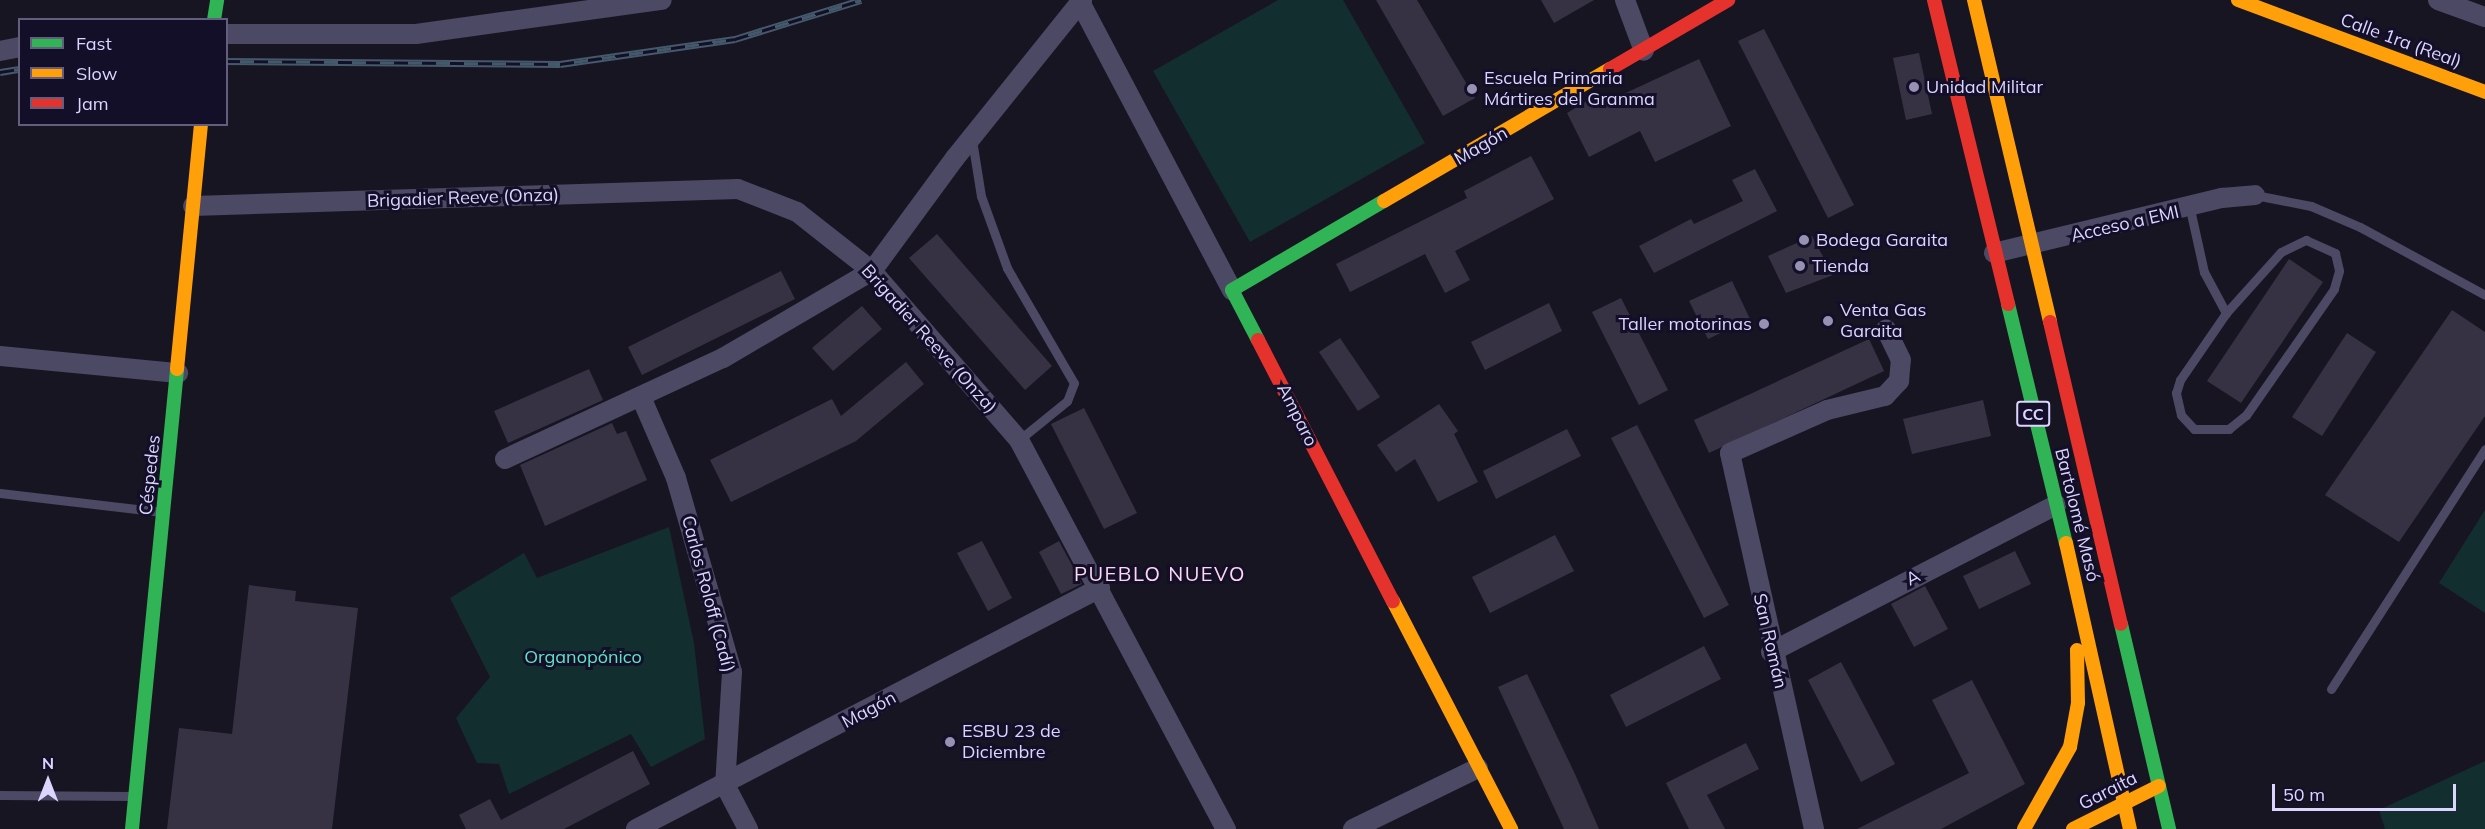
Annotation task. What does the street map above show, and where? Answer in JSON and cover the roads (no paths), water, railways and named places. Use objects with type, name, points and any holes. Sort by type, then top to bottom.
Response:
[{"type":"street","points":[[214,18],[217,0]]},
{"type":"street","points":[[228,34],[416,34],[626,3],[662,0]]},
{"type":"street","points":[[1625,0],[1644,51]]},
{"type":"street","name":"Magón","points":[[1232,290],[1728,0]]},
{"type":"street","name":"Bartolomé Masó","points":[[1934,0],[2072,566],[2130,829]]},
{"type":"street","name":"Bartolomé Masó","points":[[1974,0],[2169,829]]},
{"type":"street","name":"Calle 1ra (Real)","points":[[2238,0],[2485,92]]},
{"type":"street","points":[[2438,0],[2485,18]]},
{"type":"street","points":[[505,459],[641,397],[773,332],[872,272],[971,138],[1081,1]]},
{"type":"street","name":"Amparo","points":[[1081,1],[1510,829]]},
{"type":"street","points":[[0,51],[18,47]]},
{"type":"street","name":"Céspedes","points":[[132,829],[201,126]]},
{"type":"street","name":"Brigadier Reeve (Onza)","points":[[194,206],[738,189],[796,212],[872,272],[1019,440],[1100,588],[1226,829]]},
{"type":"street","name":"Acceso a EMI","points":[[1994,253],[2255,195]]},
{"type":"street","name":"San Román","points":[[1814,829],[1771,652],[1730,453],[1827,410],[1885,396],[1899,381],[1901,360],[1886,329]]},
{"type":"street","points":[[0,356],[178,373]]},
{"type":"street","name":"Carlos Roloff (Cadí)","points":[[641,397],[676,478],[732,672],[725,785]]},
{"type":"street","name":"A","points":[[1771,652],[2056,505]]},
{"type":"street","points":[[2024,829],[2070,747],[2078,703],[2072,566]]},
{"type":"street","name":"Magón","points":[[636,829],[725,785],[1100,588]]},
{"type":"street","points":[[1353,829],[1478,768]]},
{"type":"street","points":[[725,785],[748,829]]},
{"type":"street","name":"Garaita","points":[[2073,829],[2159,786]]},
{"type":"lane","points":[[971,138],[981,196],[1007,268],[1074,383],[1067,401],[1019,440]]},
{"type":"lane","points":[[2255,195],[2311,206],[2360,227],[2485,295]]},
{"type":"lane","points":[[2190,209],[2204,272],[2226,313]]},
{"type":"lane","points":[[2306,240],[2334,253],[2339,272],[2334,289],[2246,415],[2229,429],[2194,429],[2181,415],[2176,393],[2180,380],[2226,313],[2293,243],[2306,240]]},
{"type":"lane","points":[[2331,689],[2485,449]]},
{"type":"lane","points":[[0,493],[164,512]]},
{"type":"lane","points":[[0,795],[135,796]]},
{"type":"railway","points":[[228,61],[560,64],[735,39],[861,0]]},
{"type":"railway","points":[[0,72],[18,69]]},
{"type":"place","name":"Unidad Militar","points":[[1914,87]]},
{"type":"place","name":"Escuela Primaria Mártires del Granma","points":[[1472,89]]},
{"type":"place","name":"Bodega Garaita","points":[[1804,240]]},
{"type":"place","name":"Tienda","points":[[1800,266]]},
{"type":"place","name":"Venta Gas Garaita","points":[[1828,321]]},
{"type":"place","name":"Taller motorinas","points":[[1764,324]]},
{"type":"place","name":"ESBU 23 de Diciembre","points":[[950,742]]},
{"type":"district","name":"PUEBLO NUEVO","points":[[1160,573]]},
{"type":"park label","name":"Organopónico","points":[[583,657]]}]
